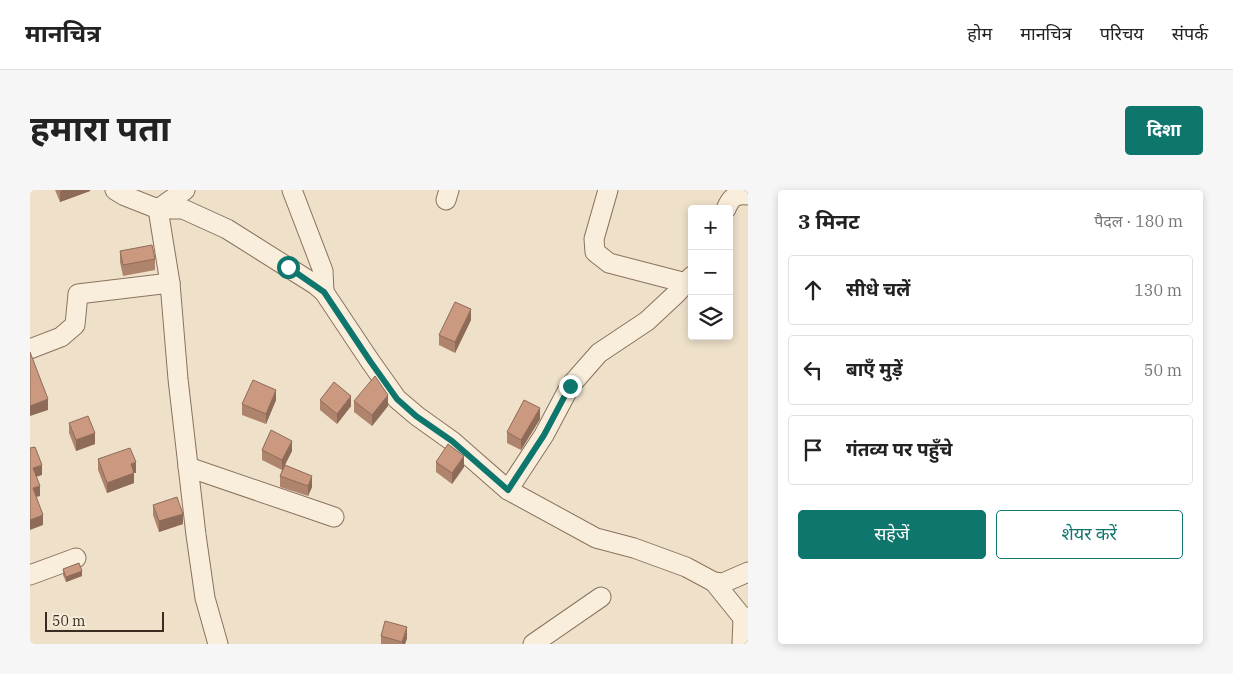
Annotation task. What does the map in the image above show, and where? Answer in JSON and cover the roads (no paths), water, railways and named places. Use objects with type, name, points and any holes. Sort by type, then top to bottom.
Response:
[{"type":"street","points":[[115,190],[158,209],[184,209],[226,229],[288,267],[324,292],[397,399],[416,416],[452,441],[508,490],[596,538],[634,548],[677,563],[714,582],[722,583],[748,572]]},
{"type":"street","points":[[158,209],[185,190]]},
{"type":"street","points":[[292,190],[323,271],[324,292]]},
{"type":"street","points":[[608,190],[594,239],[595,252],[609,263],[688,280]]},
{"type":"street","points":[[728,205],[733,197],[748,195]]},
{"type":"street","points":[[158,209],[170,283],[178,379],[205,598],[218,644]]},
{"type":"street","points":[[508,490],[544,435],[570,386],[600,353],[647,321],[688,281]]},
{"type":"street","points":[[30,349],[61,337],[75,325],[78,294],[170,283]]},
{"type":"street","points":[[188,467],[334,516]]},
{"type":"street","points":[[30,575],[76,558]]},
{"type":"street","points":[[714,582],[746,617],[742,644]]},
{"type":"street","points":[[533,644],[601,597]]}]
